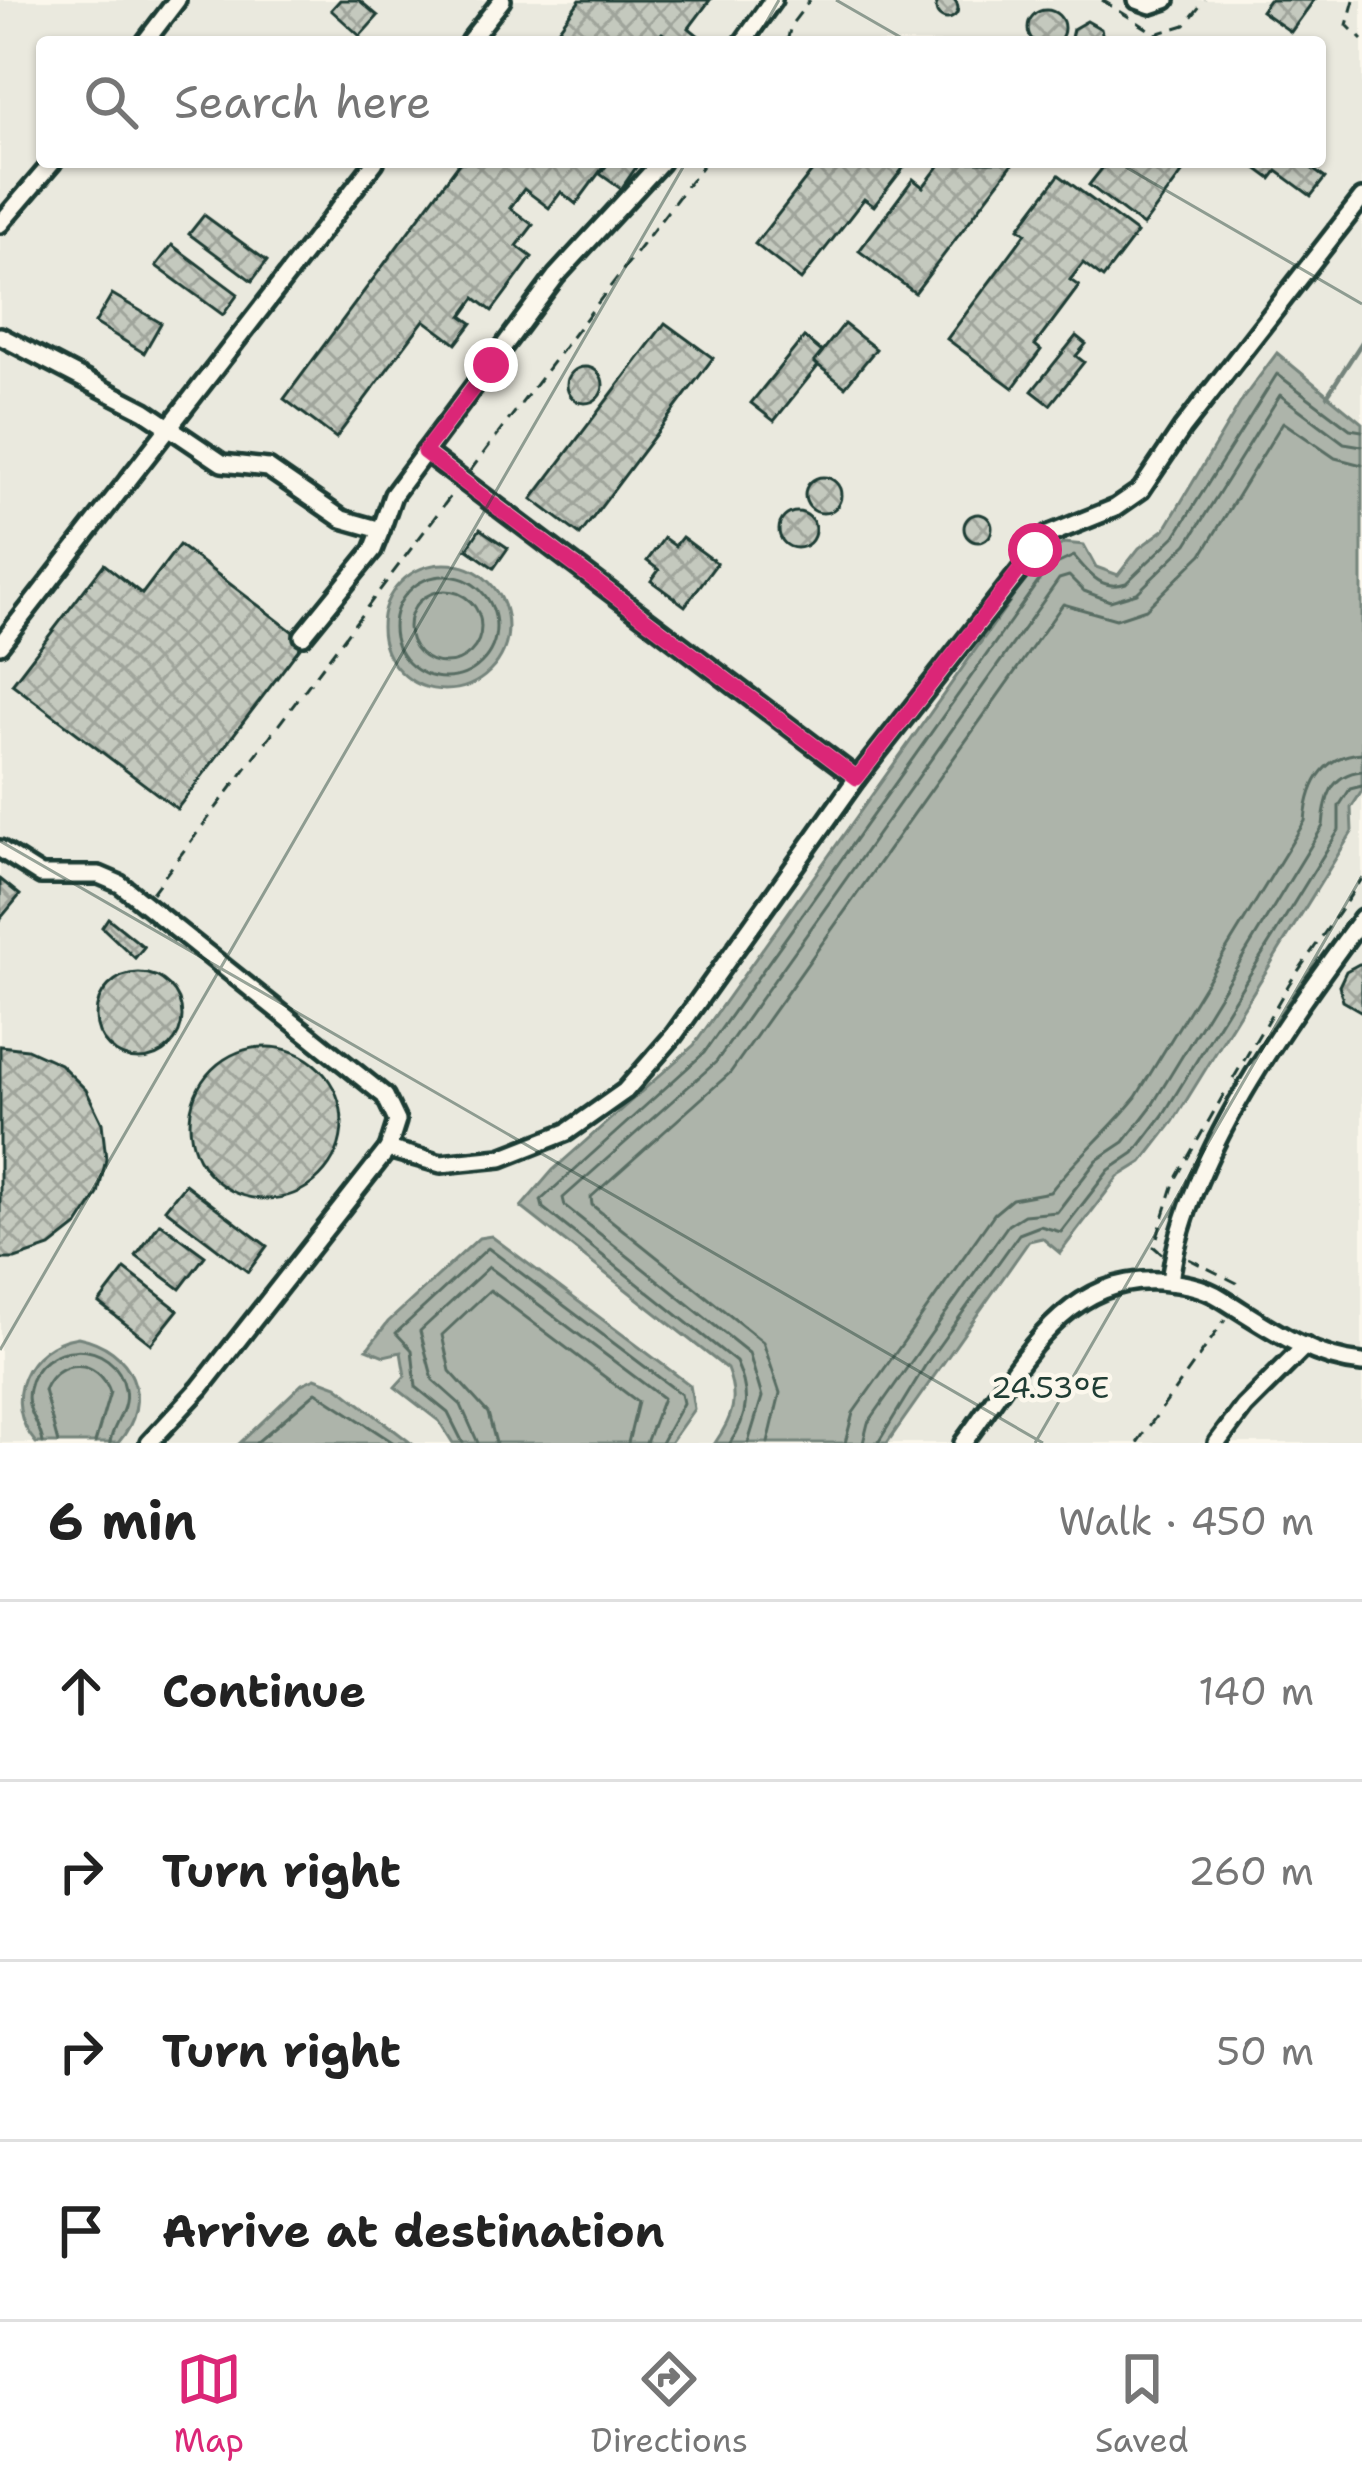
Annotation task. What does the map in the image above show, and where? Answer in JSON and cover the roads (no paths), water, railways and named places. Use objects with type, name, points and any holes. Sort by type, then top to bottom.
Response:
[{"type":"street","points":[[150,36],[177,0]]},
{"type":"street","points":[[474,36],[502,0]]},
{"type":"street","points":[[746,36],[772,0]]},
{"type":"street","points":[[1137,0],[1151,5],[1166,0]]},
{"type":"street","points":[[0,224],[48,168]]},
{"type":"street","points":[[0,645],[370,168]]},
{"type":"street","points":[[303,636],[373,550],[393,495],[556,276],[655,168]]},
{"type":"street","points":[[388,1149],[441,1163],[501,1158],[566,1132],[626,1091],[674,1035],[857,778],[1048,535],[1115,508],[1141,490],[1182,429],[1362,198]]},
{"type":"street","points":[[0,336],[167,424],[222,463],[268,468],[342,519],[381,530]]},
{"type":"street","points":[[424,452],[857,778]]},
{"type":"street","points":[[0,849],[41,875],[108,877],[385,1096],[397,1121],[388,1149],[200,1388],[149,1443]]},
{"type":"street","points":[[1170,1282],[1184,1208],[1206,1163],[1303,998],[1362,918]]},
{"type":"street","points":[[963,1443],[1067,1310],[1121,1283],[1170,1282],[1206,1290],[1305,1346],[1362,1364]]},
{"type":"street","points":[[1217,1443],[1244,1407],[1305,1346]]},
{"type":"water","points":[[1277,353],[1362,423],[1362,791],[1351,808],[1352,832],[1173,1122],[1142,1162],[1118,1177],[1060,1253],[1042,1238],[1029,1241],[887,1443],[715,1443],[732,1408],[727,1369],[521,1207],[553,1170],[694,1045],[1040,559],[1064,543],[1084,545],[1096,567],[1118,575],[1139,548],[1165,529],[1244,397]]},
{"type":"water","points":[[445,564],[469,569],[489,583],[503,603],[508,627],[503,651],[489,671],[469,685],[445,690],[421,685],[401,671],[387,651],[382,627],[387,603],[401,583],[421,569]]},
{"type":"water","points":[[491,1236],[690,1385],[694,1409],[670,1443],[453,1443],[439,1421],[395,1387],[405,1376],[401,1352],[384,1356],[367,1349],[388,1322],[479,1238]]},
{"type":"water","points":[[78,1337],[97,1343],[124,1364],[136,1393],[129,1426],[118,1443],[36,1443],[20,1410],[24,1377],[44,1351]]},
{"type":"water","points":[[315,1378],[337,1386],[411,1443],[240,1443],[302,1384]]},
{"type":"waterway","points":[[1327,396],[1362,342]]}]
